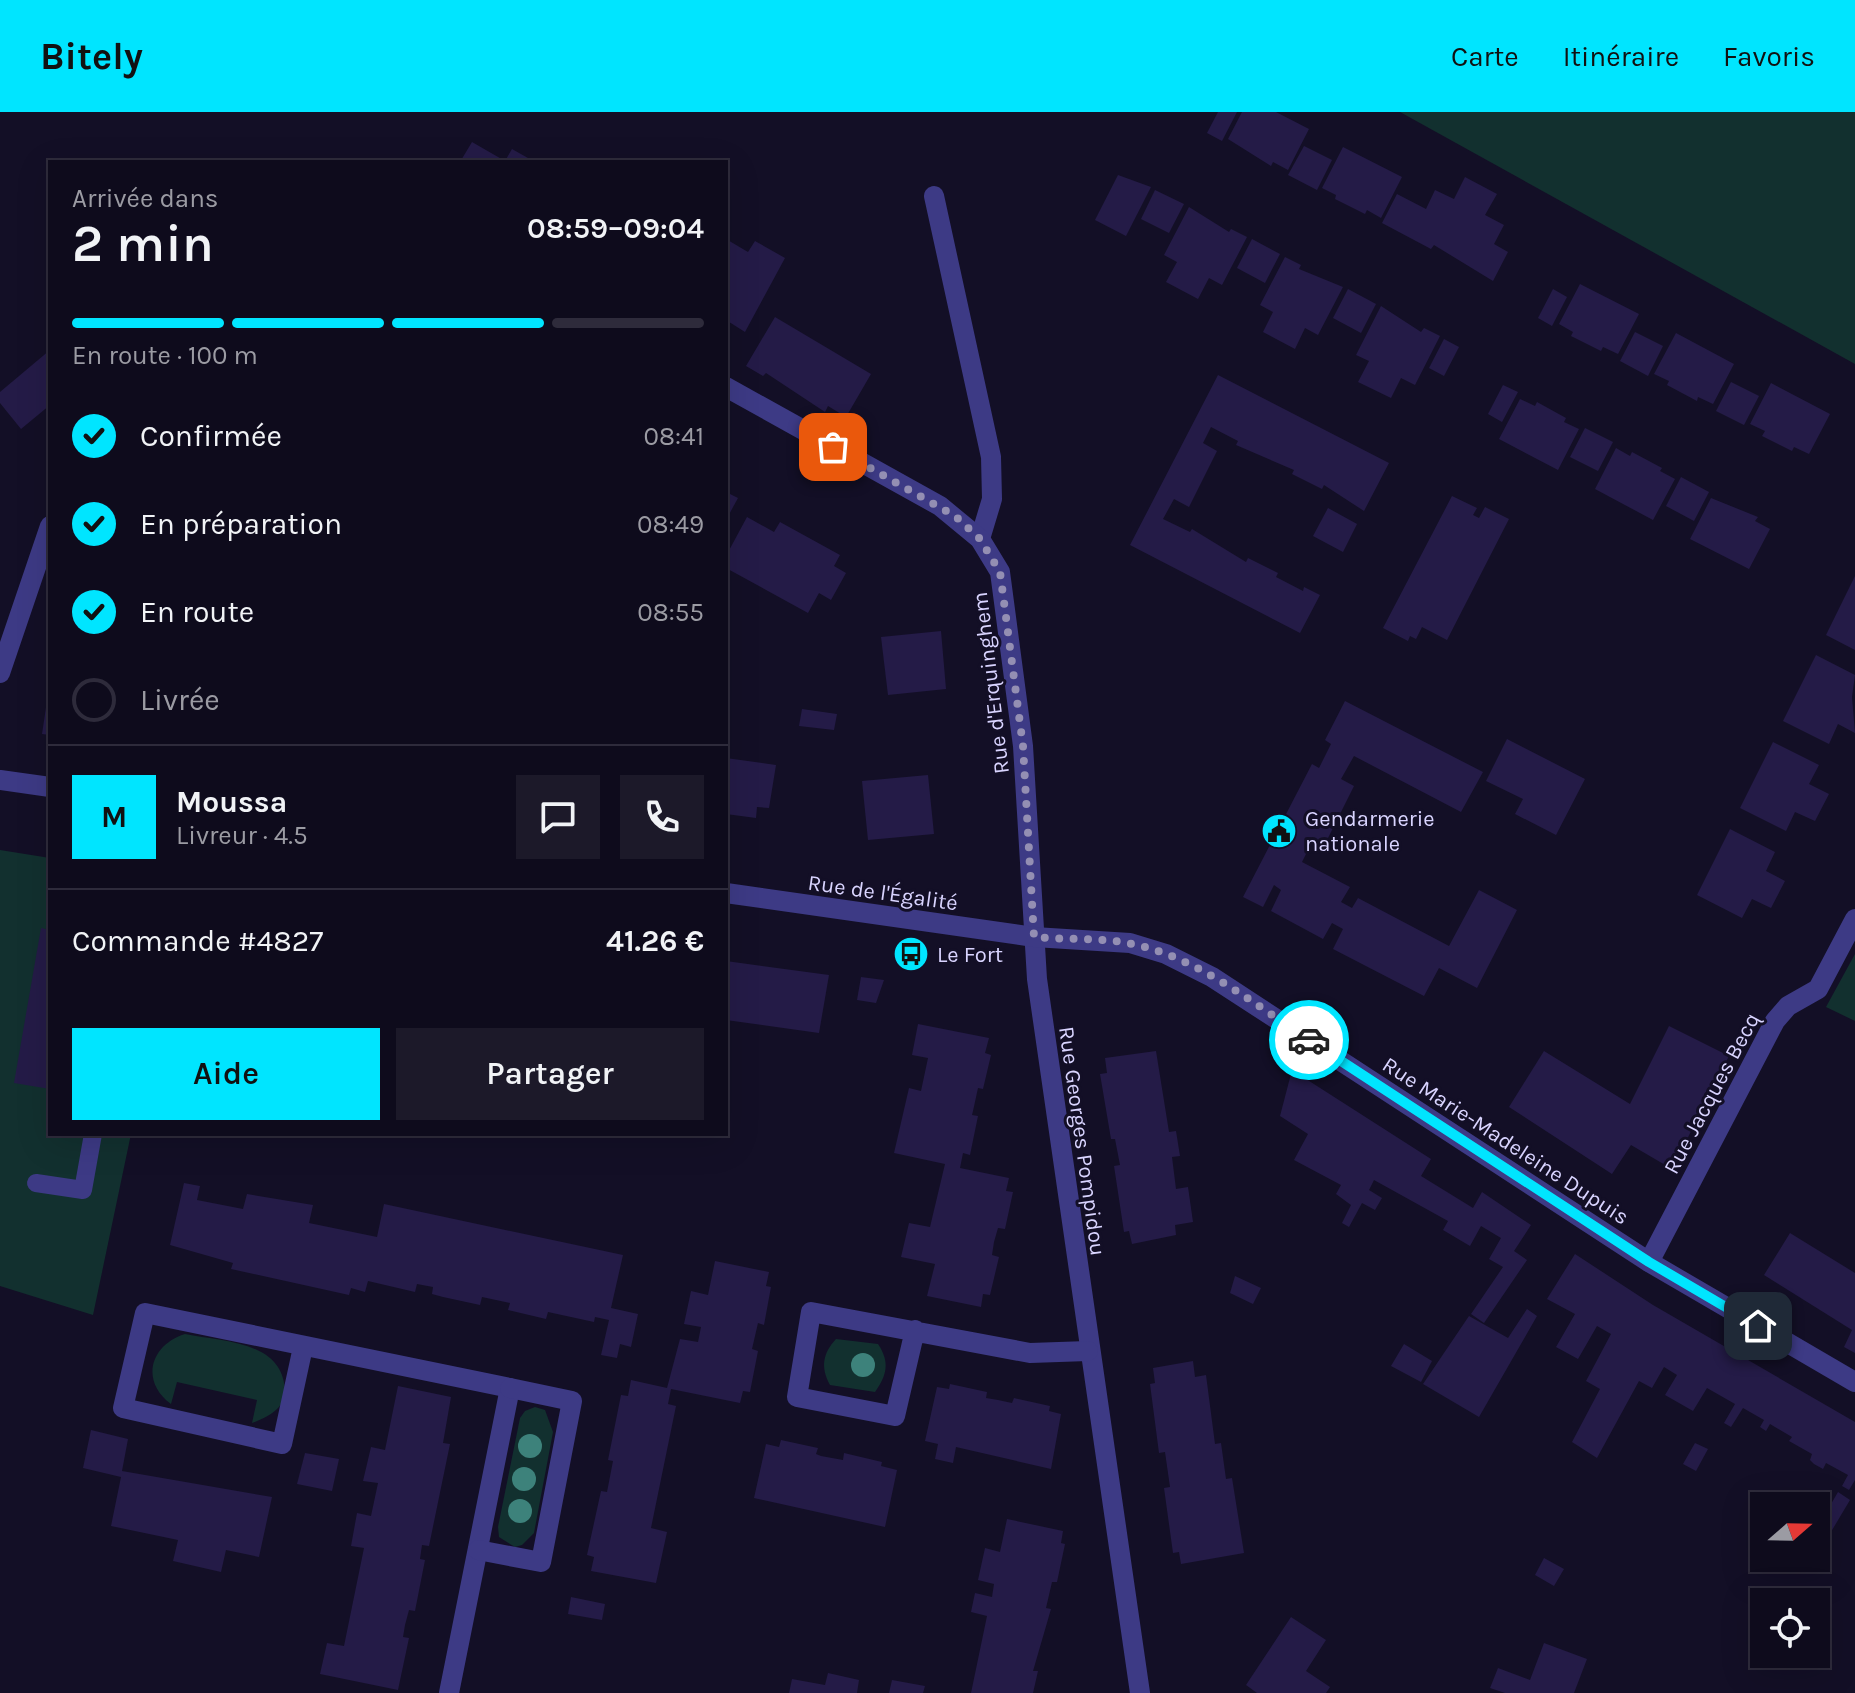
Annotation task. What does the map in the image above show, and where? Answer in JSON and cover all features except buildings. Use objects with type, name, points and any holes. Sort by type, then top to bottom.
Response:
[{"type":"street","points":[[934,196],[991,457],[992,499],[980,539]]},
{"type":"street","name":"Rue d'Erquinghem","points":[[728,388],[940,506],[980,539],[1000,572],[1005,589],[1023,746],[1034,937]]},
{"type":"street","points":[[0,673],[48,532]]},
{"type":"street","points":[[0,780],[48,787]]},
{"type":"street","name":"Rue de l'Égalité","points":[[728,893],[1034,937]]},
{"type":"street","name":"Rue Jacques Becq","points":[[1649,1262],[1775,1021],[1788,1006],[1818,989],[1855,919]]},
{"type":"street","name":"Rue Marie-Madeleine Dupuis","points":[[1034,937],[1130,943],[1188,964],[1649,1262],[1855,1382]]},
{"type":"street","name":"Rue Georges Pompidou","points":[[1034,937],[1088,1351],[1140,1693]]},
{"type":"street","points":[[915,1330],[895,1416],[797,1397],[811,1312],[915,1330],[1030,1353],[1088,1351]]},
{"type":"street","points":[[303,1347],[282,1444],[123,1408],[145,1313],[572,1401],[541,1562],[478,1550]]},
{"type":"street","points":[[449,1693],[510,1388]]},
{"type":"lane","points":[[36,1183],[83,1190],[93,1136]]},
{"type":"green space","points":[[1400,112],[1855,112],[1855,364]]},
{"type":"green space","points":[[0,850],[48,858],[48,1136],[131,1136],[93,1315],[0,1286]]},
{"type":"green space","points":[[1855,954],[1855,1021],[1826,1007]]},
{"type":"green space","points":[[185,1334],[232,1342],[262,1352],[273,1361],[281,1374],[285,1390],[279,1407],[252,1423],[257,1400],[177,1382],[171,1404],[155,1385],[153,1364],[164,1346]]},
{"type":"green space","points":[[836,1339],[878,1344],[886,1368],[875,1392],[830,1385],[824,1360]]},
{"type":"green space","points":[[535,1407],[545,1410],[553,1432],[534,1533],[522,1545],[515,1547],[499,1537],[498,1527],[520,1418],[525,1411]]},
{"type":"way so far","points":[[833,447],[955,516],[980,539],[1000,572],[1005,589],[1023,746],[1034,937],[1130,943],[1166,954],[1212,977],[1309,1040]]},
{"type":"place","name":"Gendarmerie nationale","points":[[1279,831]]},
{"type":"place","name":"Le Fort","points":[[911,954]]},
{"type":"route","points":[[1309,1040],[1649,1262],[1758,1326]]}]
